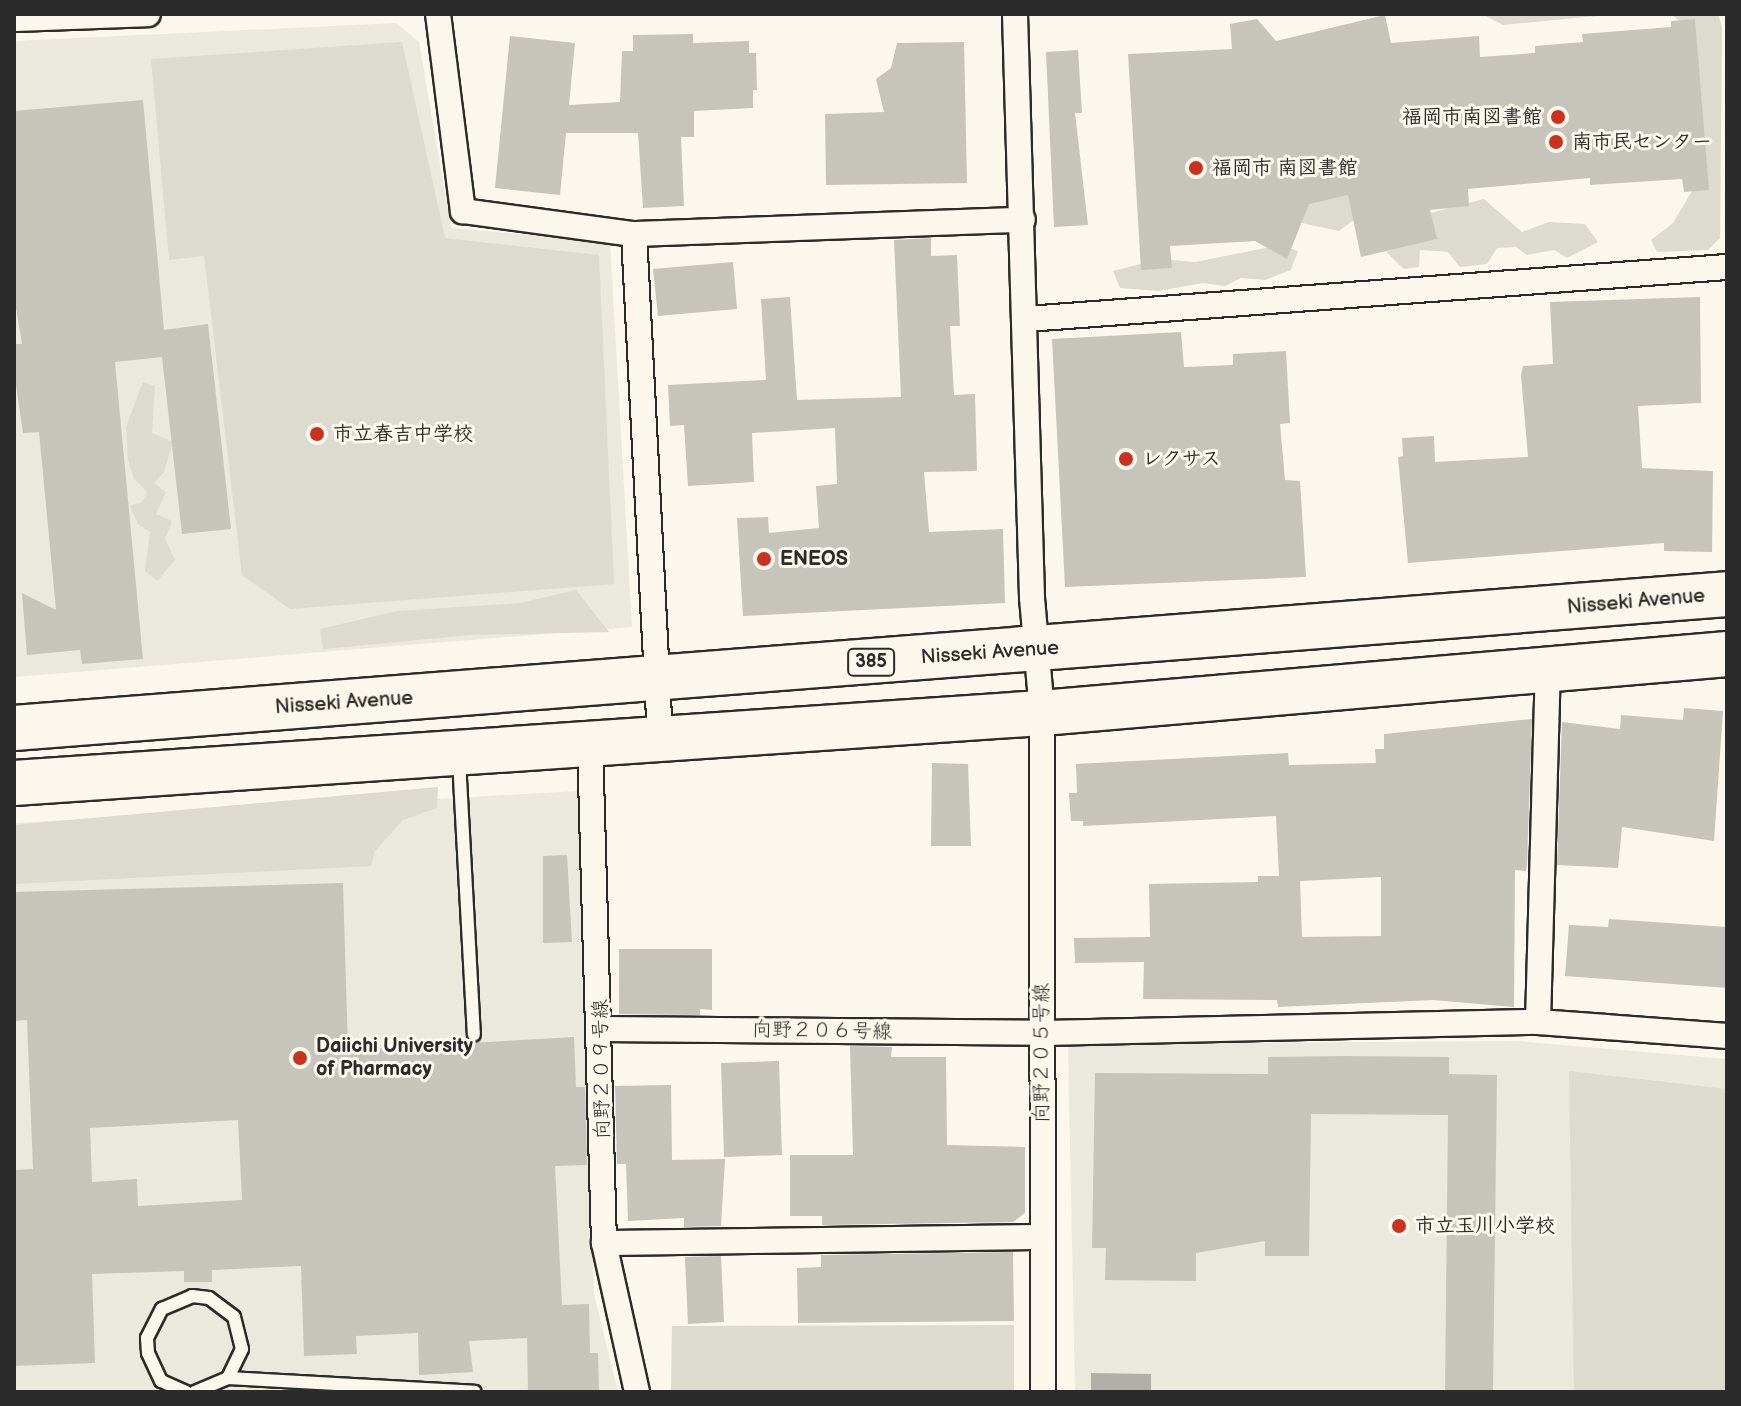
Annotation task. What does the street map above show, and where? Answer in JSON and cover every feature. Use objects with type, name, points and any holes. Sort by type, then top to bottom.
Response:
[{"type":"highway","name":"Nisseki Avenue","points":[[14,728],[1727,594]]},
{"type":"highway","points":[[14,783],[660,736],[1042,713],[1727,654]]},
{"type":"street","points":[[28,17],[148,14]]},
{"type":"street","points":[[438,14],[463,211],[634,234],[1023,220]]},
{"type":"street","name":"向野２０５号線","points":[[1015,14],[1027,319],[1035,650],[1042,713],[1043,1392]]},
{"type":"street","points":[[634,234],[647,415],[660,736]]},
{"type":"street","points":[[1027,319],[1727,267]]},
{"type":"street","points":[[1538,1022],[1548,669]]},
{"type":"street","name":"向野２０９号線","points":[[590,742],[602,1029],[604,1243],[637,1392]]},
{"type":"street","name":"向野２０６号線","points":[[602,1029],[1043,1033],[1538,1022],[1727,1036]]},
{"type":"street","points":[[604,1243],[1041,1237]]},
{"type":"lane","points":[[458,753],[474,1035]]},
{"type":"lane","points":[[186,1392],[162,1388],[148,1353],[147,1338],[162,1309],[192,1296],[223,1305],[241,1332],[242,1349],[228,1378]]},
{"type":"lane","points":[[195,1392],[228,1378],[475,1392]]},
{"type":"shaded area","points":[[1482,14],[1617,14],[1503,25]]},
{"type":"shaded area","points":[[1671,14],[1718,14],[1722,27],[1720,238],[1708,250],[1657,252],[1651,240],[1673,223],[1695,186],[1681,22]]},
{"type":"shaded area","name":"市立春吉中学校","points":[[396,23],[419,42],[451,228],[610,242],[632,627],[14,677],[14,41]]},
{"type":"shaded area","points":[[402,42],[445,238],[599,255],[614,584],[290,609],[242,575],[204,256],[169,260],[151,59]]},
{"type":"shaded area","points":[[1359,168],[1360,215],[1339,231],[1292,221],[1300,174]]},
{"type":"shaded area","points":[[1484,199],[1522,232],[1549,222],[1585,224],[1598,242],[1567,258],[1554,250],[1527,255],[1516,247],[1497,248],[1487,264],[1460,267],[1448,252],[1420,250],[1419,267],[1404,269],[1386,252],[1407,242],[1423,215]]},
{"type":"shaded area","points":[[1281,245],[1298,251],[1291,270],[1265,280],[1241,278],[1225,286],[1203,283],[1158,291],[1120,288],[1113,271],[1160,259],[1195,262]]},
{"type":"shaded area","points":[[143,382],[155,386],[152,433],[173,442],[164,472],[154,483],[166,492],[156,514],[172,521],[165,539],[175,560],[157,581],[145,571],[150,532],[138,524],[130,506],[142,502],[147,492],[134,479],[128,460],[126,427]]},
{"type":"shaded area","points":[[576,590],[609,632],[470,635],[323,649],[320,629],[397,611],[520,603]]},
{"type":"shaded area","points":[[438,787],[437,808],[403,820],[375,851],[371,866],[14,884],[14,825]]},
{"type":"shaded area","name":"Daiichi University of Pharmacy","points":[[578,791],[594,1294],[618,1392],[14,1392],[14,823]]},
{"type":"shaded area","name":"市立玉川小学校","points":[[1516,1041],[1727,1059],[1727,1392],[1075,1392],[1068,1044]]},
{"type":"shaded area","points":[[1569,1071],[1727,1089],[1727,1392],[1574,1392]]},
{"type":"shaded area","points":[[1014,1325],[1014,1392],[671,1392],[672,1326]]},
{"type":"shaded area","points":[[1091,1373],[1151,1374],[1151,1392],[1091,1392]]},
{"type":"building","points":[[1385,15],[1391,43],[1479,36],[1480,57],[1535,53],[1535,46],[1583,42],[1582,34],[1671,27],[1671,21],[1695,19],[1709,190],[1684,192],[1682,179],[1590,185],[1590,178],[1468,189],[1469,206],[1430,210],[1437,239],[1361,257],[1348,195],[1309,204],[1287,259],[1255,241],[1170,246],[1172,268],[1141,270],[1128,54],[1232,49],[1230,24],[1257,19],[1276,41]]},
{"type":"building","points":[[693,34],[693,43],[749,41],[749,53],[756,53],[757,90],[753,90],[753,108],[694,111],[694,137],[681,137],[684,206],[643,208],[638,133],[566,133],[560,195],[495,188],[510,36],[575,43],[569,105],[620,102],[622,51],[633,51],[633,35]]},
{"type":"building","points":[[964,42],[967,183],[826,185],[825,114],[884,112],[876,79],[891,68],[897,43]]},
{"type":"building","points":[[1078,50],[1082,113],[1075,113],[1088,225],[1054,227],[1046,52]]},
{"type":"building","points":[[143,100],[164,330],[208,324],[231,529],[182,534],[162,357],[115,362],[143,659],[82,664],[80,650],[27,655],[22,593],[56,610],[39,432],[23,433],[14,371],[14,344],[22,344],[14,296],[14,111]]},
{"type":"building","points":[[931,238],[931,256],[957,255],[960,326],[950,326],[954,395],[975,394],[977,471],[924,472],[929,532],[1003,529],[1005,603],[743,616],[737,518],[768,517],[769,533],[819,528],[816,486],[837,484],[835,428],[752,433],[754,482],[688,486],[684,425],[670,426],[668,385],[766,380],[761,299],[790,297],[797,400],[901,397],[894,240]]},
{"type":"building","points":[[733,262],[737,309],[658,316],[653,269]]},
{"type":"building","points":[[1700,297],[1701,403],[1638,406],[1642,468],[1713,471],[1712,552],[1664,551],[1664,543],[1408,563],[1398,457],[1403,456],[1402,438],[1434,436],[1435,462],[1528,457],[1521,375],[1523,366],[1553,364],[1550,302]]},
{"type":"building","name":"レクサス","points":[[1181,332],[1184,367],[1233,365],[1233,354],[1286,351],[1290,423],[1280,424],[1285,480],[1300,481],[1306,577],[1065,587],[1052,339]]},
{"type":"building","points":[[1684,708],[1723,711],[1714,841],[1622,827],[1618,868],[1557,865],[1562,722],[1620,729],[1621,715],[1683,720]]},
{"type":"building","points":[[1532,719],[1527,864],[1526,871],[1515,870],[1514,1007],[1433,1000],[1278,1007],[1277,1000],[1143,999],[1144,962],[1075,963],[1074,938],[1150,937],[1149,884],[1258,882],[1258,876],[1279,876],[1276,816],[1083,826],[1083,821],[1071,821],[1069,793],[1077,793],[1076,764],[1288,753],[1289,765],[1376,763],[1375,749],[1384,749],[1384,734]],"holes":[[[1381,877],[1381,936],[1302,937],[1300,881]]]},
{"type":"building","points":[[932,763],[968,764],[971,846],[931,846]]},
{"type":"building","points":[[567,855],[572,942],[543,943],[543,856]]},
{"type":"building","points":[[343,883],[348,1050],[574,1037],[576,1087],[585,1087],[587,1165],[555,1166],[562,1305],[589,1304],[590,1353],[598,1353],[599,1392],[528,1392],[527,1338],[469,1341],[473,1372],[419,1375],[418,1333],[356,1336],[357,1354],[304,1356],[301,1266],[212,1270],[212,1282],[184,1282],[184,1271],[92,1274],[95,1363],[14,1366],[14,1170],[33,1169],[27,1020],[14,1021],[14,892]],"holes":[[[238,1120],[242,1200],[138,1206],[137,1179],[92,1182],[90,1128]]]},
{"type":"building","points":[[1609,919],[1727,927],[1727,988],[1565,976],[1569,925],[1608,927]]},
{"type":"building","points":[[619,949],[712,949],[712,1010],[700,1009],[700,1015],[619,1014]]},
{"type":"building","points":[[850,1046],[892,1047],[891,1057],[946,1057],[947,1145],[1025,1147],[1025,1213],[1013,1222],[822,1225],[822,1216],[790,1216],[790,1155],[853,1155]]},
{"type":"building","points":[[1268,1057],[1449,1057],[1449,1074],[1497,1075],[1493,1392],[1445,1392],[1448,1115],[1311,1114],[1309,1256],[1265,1256],[1265,1241],[1196,1253],[1196,1281],[1105,1280],[1106,1248],[1092,1248],[1095,1073],[1268,1074]]},
{"type":"building","points":[[779,1061],[782,1155],[724,1157],[721,1063]]},
{"type":"building","points":[[671,1085],[672,1160],[725,1159],[721,1226],[684,1227],[684,1218],[628,1221],[626,1164],[617,1164],[615,1086]]},
{"type":"building","points":[[1013,1252],[1014,1321],[798,1323],[797,1268],[821,1267],[821,1255]]},
{"type":"building","points":[[721,1256],[724,1322],[688,1324],[685,1257]]},
{"type":"place","name":"福岡市南図書館","points":[[1558,117]]},
{"type":"place","name":"南市民センター","points":[[1556,142]]},
{"type":"place","name":"福岡市 南図書館","points":[[1196,168]]},
{"type":"place","name":"市立春吉中学校","points":[[317,434]]},
{"type":"place","name":"レクサス","points":[[1126,459]]},
{"type":"place","name":"ENEOS","points":[[764,559]]},
{"type":"place","name":"Daiichi University of Pharmacy","points":[[300,1058]]},
{"type":"place","name":"市立玉川小学校","points":[[1399,1226]]}]
